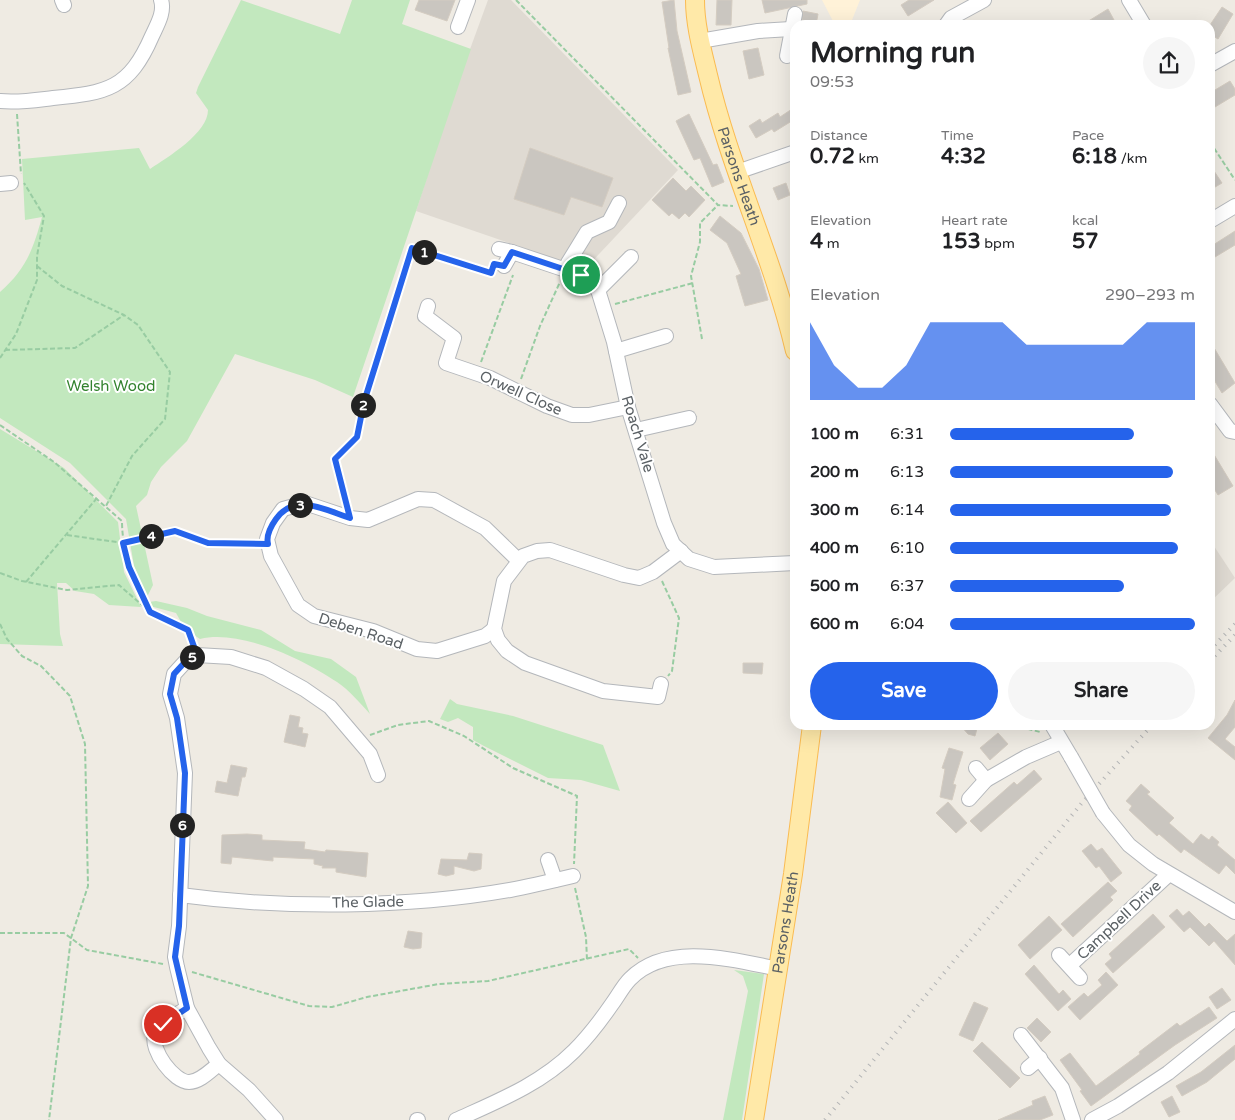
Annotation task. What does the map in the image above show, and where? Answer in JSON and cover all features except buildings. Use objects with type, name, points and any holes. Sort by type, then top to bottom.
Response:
[{"type":"main road","name":"Parsons Heath","points":[[694,0],[700,41],[714,99],[748,207],[776,284],[790,333]]},
{"type":"main road","name":"Parsons Heath","points":[[754,1120],[779,969],[811,730]]},
{"type":"street","points":[[0,101],[16,102],[93,95],[118,83],[131,72],[147,49],[160,19],[161,0]]},
{"type":"street","points":[[458,27],[468,0]]},
{"type":"street","points":[[950,20],[984,0]]},
{"type":"street","points":[[1129,0],[1141,20]]},
{"type":"street","points":[[794,20],[795,14]]},
{"type":"street","points":[[700,41],[758,31],[790,30]]},
{"type":"street","points":[[787,56],[790,36]]},
{"type":"street","points":[[1215,62],[1235,51]]},
{"type":"street","points":[[737,172],[790,154]]},
{"type":"street","points":[[567,271],[568,263],[586,232],[609,222],[619,203]]},
{"type":"street","points":[[1215,217],[1235,206]]},
{"type":"street","points":[[504,266],[511,252]]},
{"type":"street","name":"Roach Vale","points":[[511,252],[581,275],[598,290],[605,307],[628,407],[664,523],[673,544],[689,559],[714,567],[790,563]]},
{"type":"street","points":[[598,290],[631,257]]},
{"type":"street","name":"Orwell Close","points":[[428,306],[425,316],[454,338],[446,363],[477,373],[547,406],[572,415],[589,415],[628,407]]},
{"type":"street","points":[[616,351],[666,336]]},
{"type":"street","points":[[1215,411],[1230,431],[1235,432]]},
{"type":"street","points":[[636,430],[689,418]]},
{"type":"street","points":[[268,544],[267,539],[273,522],[283,509],[305,503],[350,518],[368,520],[418,498],[434,500],[485,528],[518,560]]},
{"type":"street","name":"Deben Road","points":[[268,544],[271,556],[298,605],[314,616],[373,631],[417,649],[437,651],[485,636],[494,630]]},
{"type":"street","points":[[661,684],[658,697],[603,691],[525,663],[507,651],[498,640],[494,630],[504,581],[518,560],[523,556],[537,551],[550,550],[639,578],[656,570],[681,551]]},
{"type":"street","points":[[276,1120],[254,1095],[219,1064],[200,1034],[187,1008],[177,968],[175,957],[180,895],[185,773],[177,718],[170,694],[174,674],[185,662],[197,655],[230,657],[266,668],[330,707],[370,754],[378,775]]},
{"type":"street","points":[[969,799],[986,780],[1026,757],[1057,734],[1103,813],[1129,845],[1168,874],[1235,912]]},
{"type":"street","points":[[976,768],[986,780]]},
{"type":"street","points":[[548,860],[555,880]]},
{"type":"street","name":"Campbell Drive","points":[[1070,965],[1168,874]]},
{"type":"street","name":"The Glade","points":[[180,895],[232,902],[416,901],[510,890],[573,876]]},
{"type":"street","name":"Campbell Drive","points":[[1059,955],[1080,978]]},
{"type":"street","points":[[456,1120],[524,1089],[557,1067],[592,1031],[628,981],[645,966],[674,957],[703,957],[779,969]]},
{"type":"street","points":[[187,1008],[163,1024],[154,1035],[155,1050],[176,1078],[189,1082],[202,1078],[219,1064]]},
{"type":"street","points":[[1092,1120],[1118,1106],[1168,1073],[1235,1019]]},
{"type":"street","points":[[1021,1035],[1062,1088],[1073,1120]]},
{"type":"street","points":[[1028,1068],[1040,1058]]},
{"type":"path","points":[[516,0],[718,205],[748,207]]},
{"type":"path","points":[[0,358],[16,334],[37,280],[37,266],[44,216],[21,178],[16,102]]},
{"type":"path","points":[[1215,150],[1235,180]]},
{"type":"path","points":[[702,339],[692,276],[700,242],[700,224],[718,205]]},
{"type":"path","points":[[350,518],[335,459],[357,437],[364,402],[412,248],[491,273],[494,264],[504,266]]},
{"type":"path","points":[[477,373],[511,252]]},
{"type":"path","points":[[37,266],[62,286],[124,315],[138,325],[170,372],[165,419],[132,456],[106,506]]},
{"type":"path","points":[[516,391],[540,326],[567,271]]},
{"type":"path","points":[[605,307],[693,283]]},
{"type":"path","points":[[5,350],[75,348],[124,315]]},
{"type":"path","points":[[0,425],[54,462],[122,521],[123,543],[129,567],[150,612]]},
{"type":"path","points":[[26,582],[97,498]]},
{"type":"path","points":[[67,535],[123,543],[175,531],[208,543],[268,544]]},
{"type":"path","points":[[656,570],[679,618],[672,671],[661,684]]},
{"type":"path","points":[[0,573],[26,582],[67,590],[120,585],[150,612],[188,630],[197,655]]},
{"type":"path","points":[[0,624],[7,639],[22,656],[41,666],[70,696],[85,744],[88,886],[71,938],[49,1120]]},
{"type":"path","points":[[359,739],[398,725],[429,721],[464,736],[513,768],[577,796],[573,876],[586,936],[587,960]]},
{"type":"path","points":[[1037,730],[1057,734]]},
{"type":"path","points":[[0,933],[50,932],[64,934],[87,950],[177,968],[309,1006],[332,1007],[367,997],[439,984],[488,981],[629,949],[645,966]]},
{"type":"shaded area","points":[[488,0],[511,0],[678,170],[585,269],[416,211],[458,82]]},
{"type":"shaded area","points":[[822,0],[860,0],[852,20],[832,20]]},
{"type":"shaded area","points":[[1215,548],[1235,578],[1215,597]]},
{"type":"green space","name":"Welsh Wood","points":[[241,0],[340,34],[352,0],[410,0],[402,24],[471,49],[353,397],[315,380],[235,354],[187,441],[161,467],[151,482],[147,495],[136,506],[153,585],[147,597],[134,566],[126,519],[70,463],[0,418],[0,292],[22,267],[32,249],[42,217],[25,220],[22,159],[139,148],[150,169],[186,144],[206,119],[208,110],[196,93]]},
{"type":"green space","points":[[0,429],[64,468],[118,522],[124,572],[141,607],[109,605],[94,594],[75,591],[66,583],[57,583],[60,634],[63,646],[0,644]]},
{"type":"green space","points":[[156,601],[187,608],[207,616],[261,630],[295,651],[331,659],[356,677],[370,714],[341,685],[307,664],[252,642],[234,638],[216,637],[200,639],[185,629],[176,613],[150,606],[149,602]]},
{"type":"green space","points":[[450,699],[457,704],[513,716],[603,745],[620,791],[581,780],[548,778],[484,746],[473,740],[473,727],[458,718],[448,722],[440,719]]},
{"type":"green space","points":[[734,970],[764,974],[742,1120],[723,1120],[748,991],[743,976]]},
{"type":"railway","points":[[1215,645],[1235,624]]},
{"type":"railway","points":[[1215,656],[1235,635]]},
{"type":"railway","points":[[825,1120],[1081,804],[1148,730]]},
{"type":"route","points":[[163,1024],[187,1008],[175,957],[179,926],[180,854],[185,773],[177,718],[170,694],[174,674],[185,662],[197,655],[188,630],[150,612],[129,567],[123,543],[175,531],[208,543],[268,544],[267,539],[273,522],[283,509],[305,503],[350,518],[335,459],[357,437],[364,402],[412,248],[491,273],[494,264],[504,266],[512,252],[581,275]]}]
